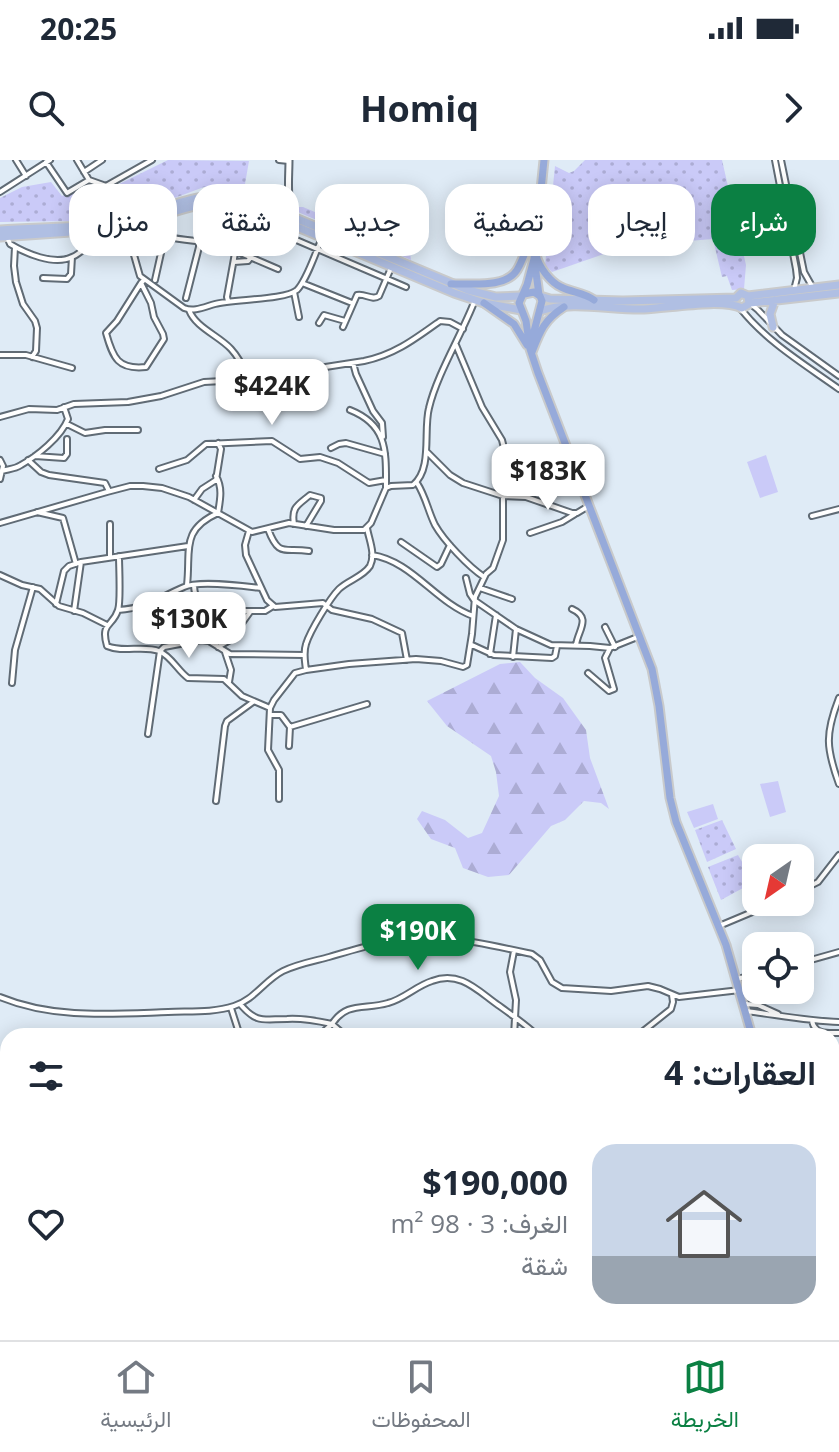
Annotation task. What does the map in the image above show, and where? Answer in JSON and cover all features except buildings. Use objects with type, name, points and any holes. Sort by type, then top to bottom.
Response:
[{"type":"highway","points":[[541,184],[544,160]]},
{"type":"highway","points":[[451,284],[498,282],[510,277],[523,256]]},
{"type":"highway","points":[[531,352],[529,331],[519,303],[534,256]]},
{"type":"highway","points":[[531,352],[542,305],[534,256]]},
{"type":"highway","points":[[535,256],[557,285],[585,293],[594,300]]},
{"type":"highway","points":[[522,295],[531,292],[539,296]]},
{"type":"highway","points":[[484,303],[514,324],[531,352],[650,661],[676,822],[719,926],[750,1028]]},
{"type":"highway","points":[[531,352],[545,322],[564,307]]},
{"type":"highway","points":[[522,312],[531,315],[539,311]]},
{"type":"main road","points":[[0,230],[111,223],[193,197]]},
{"type":"main road","points":[[299,220],[483,295],[510,298],[522,295]]},
{"type":"main road","points":[[4,237],[69,233]]},
{"type":"main road","points":[[363,256],[475,300],[522,312]]},
{"type":"main road","points":[[539,296],[550,299],[737,303],[746,307],[749,301],[794,290],[839,285]]},
{"type":"main road","points":[[737,303],[741,293],[749,301],[839,293]]},
{"type":"main road","points":[[773,327],[770,314],[775,300]]},
{"type":"main road","points":[[539,311],[564,307],[647,309],[737,303]]},
{"type":"street","points":[[16,160],[26,176]]},
{"type":"street","points":[[77,160],[89,180],[104,186],[152,160]]},
{"type":"street","points":[[84,172],[102,160]]},
{"type":"street","points":[[279,160],[289,160],[289,184]]},
{"type":"street","points":[[778,160],[804,272],[813,288]]},
{"type":"street","points":[[778,160],[796,269],[794,290]]},
{"type":"street","points":[[0,192],[48,161],[67,193],[89,180]]},
{"type":"street","points":[[4,237],[15,247],[40,258],[72,257],[71,274],[67,279],[43,278]]},
{"type":"street","points":[[177,237],[199,244],[186,298]]},
{"type":"street","points":[[15,247],[16,282],[23,304],[37,328],[36,351],[32,357]]},
{"type":"street","points":[[189,310],[294,292],[302,283],[315,254]]},
{"type":"street","points":[[133,256],[164,339],[146,367],[123,366],[118,362],[106,333],[142,281]]},
{"type":"street","points":[[155,280],[160,256]]},
{"type":"street","points":[[228,301],[235,256]]},
{"type":"street","points":[[333,256],[406,287]]},
{"type":"street","points":[[234,262],[248,261],[251,257],[278,269]]},
{"type":"street","points":[[319,323],[327,315],[344,324],[359,294],[378,298],[391,268]]},
{"type":"street","points":[[142,281],[189,310],[196,322],[231,349],[244,368],[259,377]]},
{"type":"street","points":[[302,283],[353,303]]},
{"type":"street","points":[[294,292],[299,317]]},
{"type":"street","points":[[475,300],[428,409],[426,452],[417,483],[425,495],[434,522],[450,545],[484,577]]},
{"type":"street","points":[[749,301],[773,327],[839,376]]},
{"type":"street","points":[[737,303],[775,344],[839,389]]},
{"type":"street","points":[[0,417],[35,408],[57,410],[74,404],[128,402],[161,396],[204,382],[242,380],[353,363],[396,351],[440,321],[463,329]]},
{"type":"street","points":[[456,345],[482,407],[502,440],[516,496]]},
{"type":"street","points":[[0,355],[32,357],[72,368]]},
{"type":"street","points":[[306,670],[306,643],[327,606],[340,588],[371,564],[367,528],[386,488],[383,426],[373,411],[353,363]]},
{"type":"street","points":[[242,380],[250,399],[274,400],[286,396],[314,403]]},
{"type":"street","points":[[2,471],[17,468],[28,460],[66,424],[68,419],[64,407]]},
{"type":"street","points":[[350,410],[370,421],[383,439]]},
{"type":"street","points":[[66,424],[93,434],[105,430],[138,430]]},
{"type":"street","points":[[33,456],[64,458],[67,439]]},
{"type":"street","points":[[159,469],[181,463],[206,444],[272,441],[300,459],[320,457],[338,463],[369,483],[386,480]]},
{"type":"street","points":[[194,500],[202,489],[214,483],[221,449],[218,443]]},
{"type":"street","points":[[331,448],[346,443],[385,454]]},
{"type":"street","points":[[426,452],[456,479],[503,496],[531,498],[567,513],[577,513]]},
{"type":"street","points":[[0,460],[3,464],[0,479]]},
{"type":"street","points":[[28,460],[41,472],[102,482],[109,491]]},
{"type":"street","points":[[216,476],[221,491],[218,513]]},
{"type":"street","points":[[386,488],[417,483]]},
{"type":"street","points":[[0,523],[109,491],[130,486],[151,486],[168,489],[194,500],[249,531],[286,524],[334,530],[367,528]]},
{"type":"street","points":[[294,524],[296,506],[310,495],[317,496],[321,501],[306,526]]},
{"type":"street","points":[[279,799],[279,770],[268,750],[270,708],[293,675],[306,670],[407,660],[435,659],[464,667],[468,664],[474,600],[484,577],[493,568],[503,540],[503,496]]},
{"type":"street","points":[[530,533],[562,522],[589,505]]},
{"type":"street","points":[[812,516],[839,509]]},
{"type":"street","points":[[35,512],[63,518],[78,563],[74,611]]},
{"type":"street","points":[[187,585],[190,563],[188,546],[194,531],[199,523],[218,513]]},
{"type":"street","points":[[110,524],[110,557]]},
{"type":"street","points":[[268,529],[277,548],[309,551]]},
{"type":"street","points":[[249,531],[246,555],[267,601],[273,606],[323,603],[332,610],[372,619],[399,631],[407,660]]},
{"type":"street","points":[[401,542],[437,567],[450,545]]},
{"type":"street","points":[[56,604],[66,568],[110,557],[188,546]]},
{"type":"street","points":[[372,555],[392,560],[436,595],[473,616]]},
{"type":"street","points":[[119,556],[118,610],[107,625],[105,641],[109,647],[160,651],[188,678],[222,679],[242,696],[270,708]]},
{"type":"street","points":[[0,575],[43,591],[63,608],[107,625]]},
{"type":"street","points":[[466,578],[474,600],[516,629],[551,645],[612,648],[640,636]]},
{"type":"street","points":[[118,610],[142,607],[187,585],[261,588]]},
{"type":"street","points":[[194,585],[196,598],[206,618],[209,641]]},
{"type":"street","points":[[12,683],[15,650],[33,587]]},
{"type":"street","points":[[480,588],[512,599]]},
{"type":"street","points":[[241,611],[265,611],[273,606]]},
{"type":"street","points":[[572,609],[577,611],[583,622],[576,645]]},
{"type":"street","points":[[218,647],[230,640],[250,612]]},
{"type":"street","points":[[490,654],[496,615]]},
{"type":"street","points":[[605,627],[612,648]]},
{"type":"street","points":[[513,657],[516,629]]},
{"type":"street","points":[[148,734],[160,651],[164,647],[209,641],[230,654],[304,655]]},
{"type":"street","points":[[471,644],[490,654],[552,658],[557,646]]},
{"type":"street","points":[[588,673],[609,691],[614,689],[605,658],[612,648]]},
{"type":"street","points":[[225,652],[231,670],[229,682]]},
{"type":"street","points":[[839,698],[828,729],[829,749],[839,784]]},
{"type":"street","points":[[216,801],[225,726],[227,721],[253,702]]},
{"type":"street","points":[[290,727],[367,704]]},
{"type":"street","points":[[270,715],[281,715],[290,727],[289,746]]},
{"type":"street","points":[[814,884],[839,855]]},
{"type":"street","points":[[719,926],[743,916]]},
{"type":"street","points":[[0,997],[29,1007],[67,1013],[204,1011],[240,1004],[283,971],[378,943],[430,937],[532,954],[538,958],[552,982],[562,988],[611,991],[648,986],[684,997],[740,990]]},
{"type":"street","points":[[514,951],[510,972],[516,1000],[515,1028]]},
{"type":"street","points":[[814,959],[839,952]]},
{"type":"street","points":[[328,1028],[338,1015],[348,1009],[392,1002],[430,981],[446,978],[469,983],[529,1028]]},
{"type":"street","points":[[737,979],[742,978]]},
{"type":"street","points":[[647,1028],[672,1007],[672,995]]},
{"type":"street","points":[[240,1004],[260,1020],[288,1018],[332,1024],[337,1028]]},
{"type":"street","points":[[744,1008],[758,1005],[780,1015],[839,1022]]},
{"type":"street","points":[[231,1007],[238,1028]]},
{"type":"street","points":[[812,1021],[815,1028]]},
{"type":"green space","points":[[168,160],[249,161],[245,184],[193,184],[193,191],[177,197],[177,184],[119,184]]},
{"type":"green space","points":[[585,160],[722,160],[727,184],[711,184],[711,239],[695,240],[695,184],[588,184],[588,256],[598,256],[552,272],[545,265],[546,256],[572,256],[572,184],[553,184],[555,166],[569,173]]},
{"type":"green space","points":[[51,182],[62,196],[69,193],[69,221],[0,222],[0,198],[22,187]]},
{"type":"green space","points":[[299,207],[315,212],[315,219],[299,212]]},
{"type":"green space","points":[[717,256],[744,256],[744,289],[732,290],[727,276],[722,277]]},
{"type":"green space","points":[[766,455],[778,492],[760,498],[747,462]]},
{"type":"green space","points":[[520,662],[535,678],[563,698],[586,730],[590,758],[609,809],[601,803],[584,801],[565,820],[551,826],[509,875],[488,877],[463,868],[455,848],[431,839],[417,819],[422,811],[445,820],[468,838],[482,833],[499,796],[491,756],[447,726],[427,701],[500,664]]},
{"type":"green space","points":[[778,781],[786,812],[770,817],[760,784]]},
{"type":"green space","points":[[713,804],[718,819],[694,828],[687,812]]},
{"type":"green space","points":[[722,820],[736,849],[707,862],[695,830]]},
{"type":"green space","points":[[738,855],[742,862],[742,889],[721,900],[708,867]]}]
